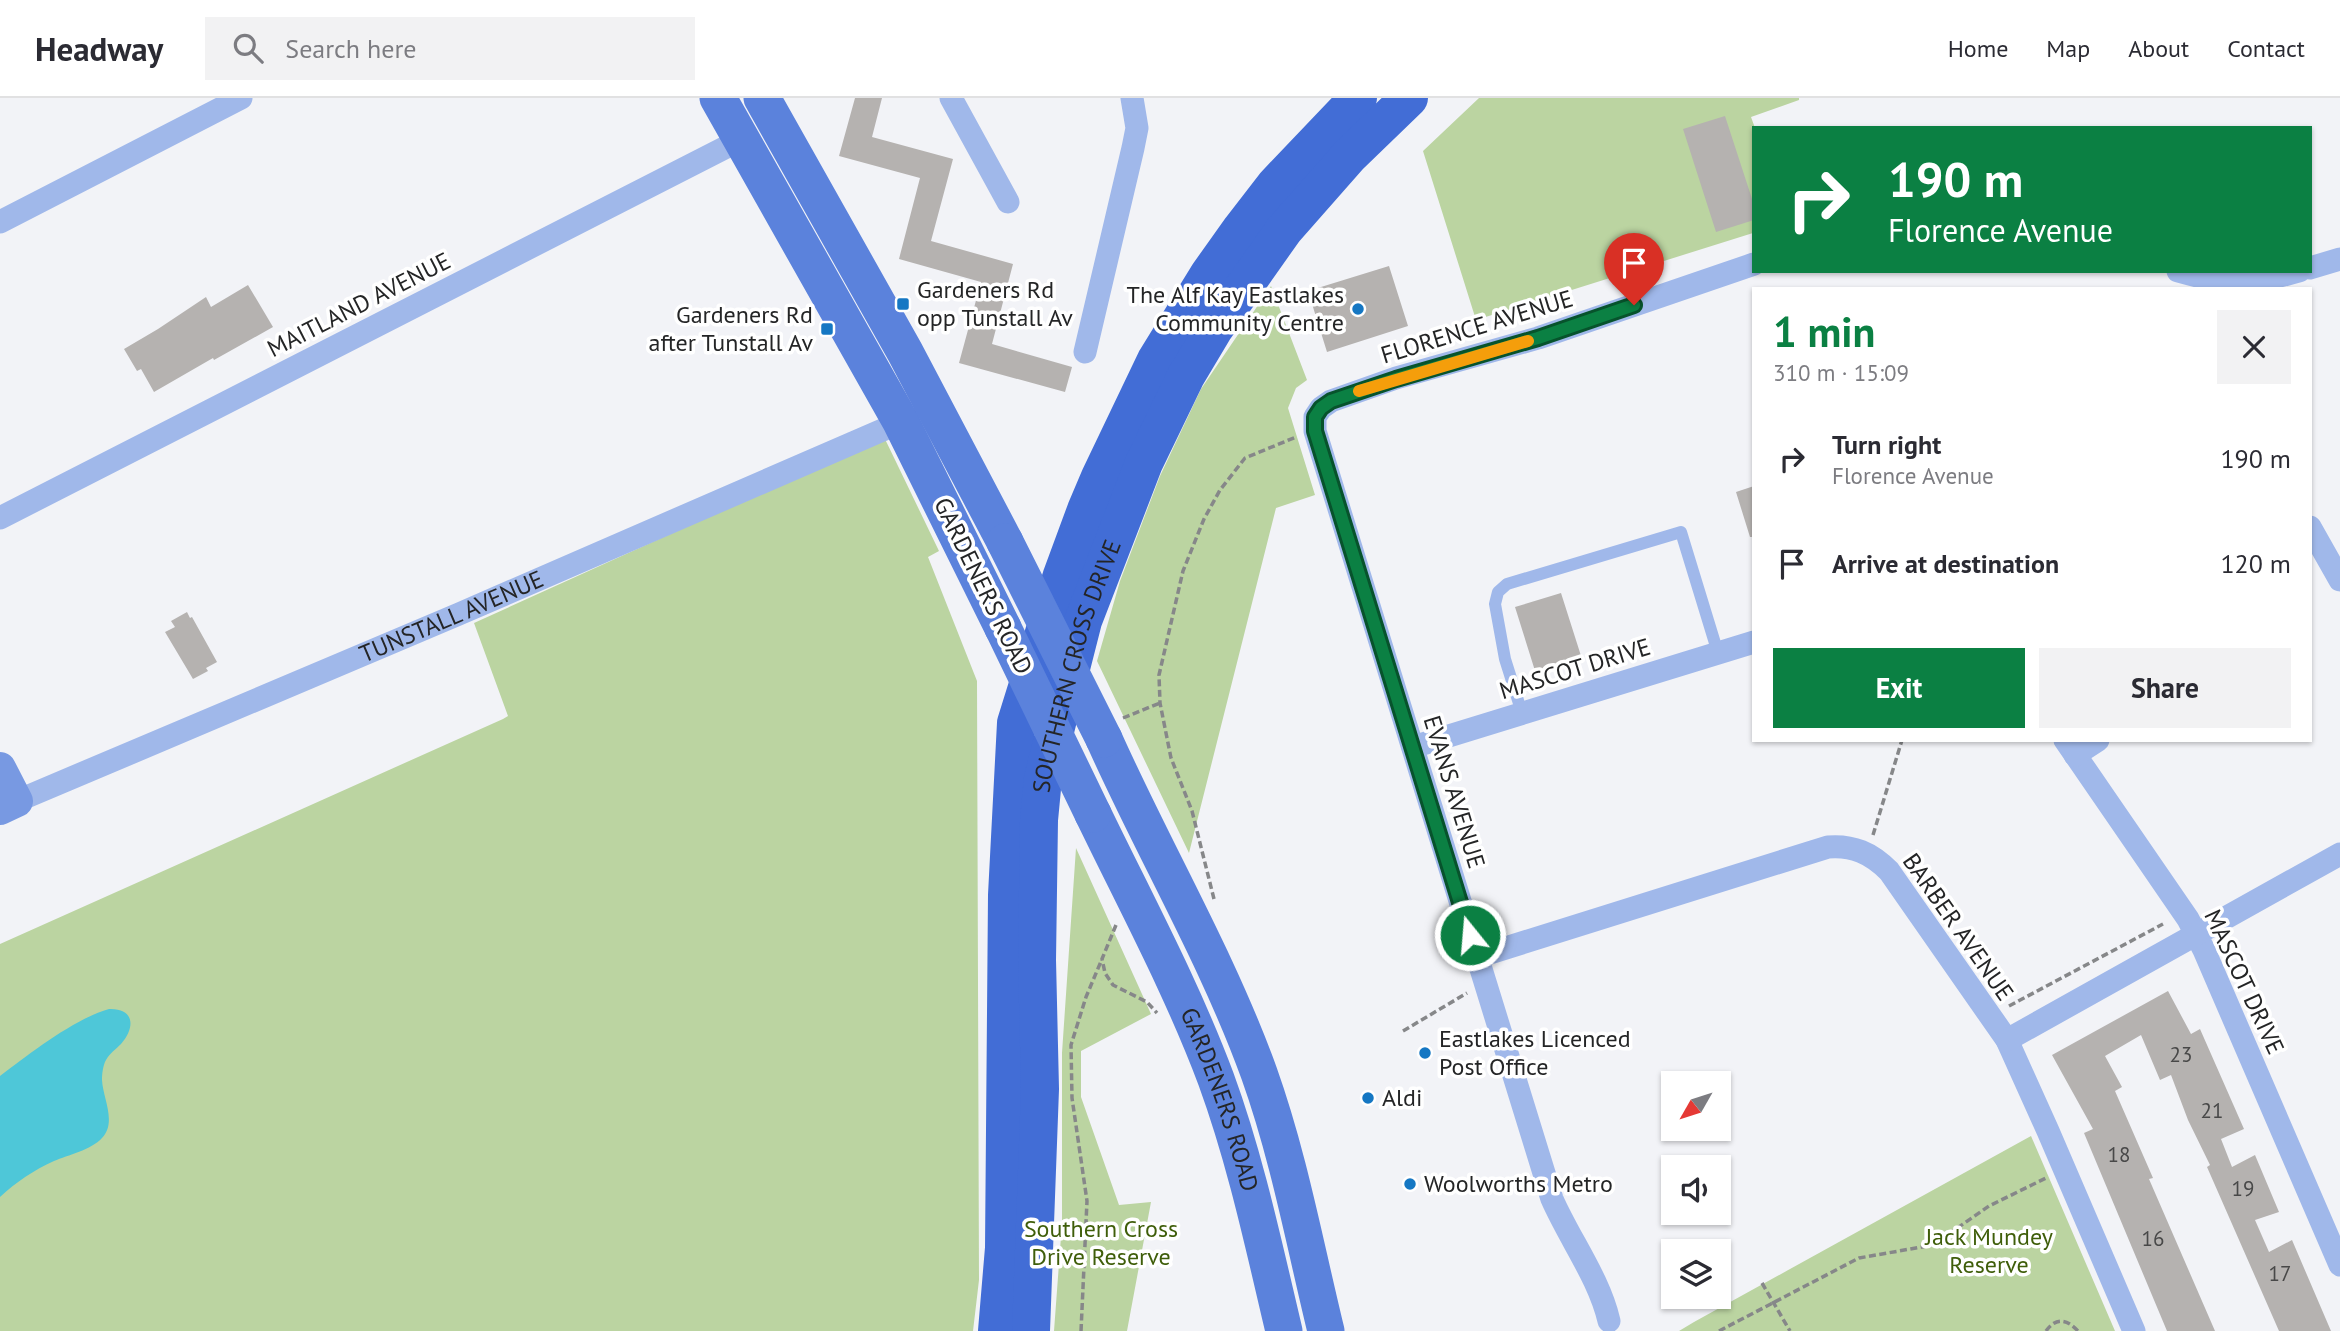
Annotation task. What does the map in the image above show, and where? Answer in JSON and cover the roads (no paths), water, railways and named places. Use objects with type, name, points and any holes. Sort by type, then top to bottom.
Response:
[{"type":"highway","name":"SOUTHERN CROSS DRIVE","points":[[997,1331],[1004,1248],[1007,895],[1016,723],[1062,575],[1086,510],[1156,360],[1209,274],[1241,229],[1275,186],[1358,98]]},
{"type":"highway","name":"SOUTHERN CROSS DRIVE","points":[[1031,1331],[1040,1089],[1037,960],[1042,779],[1083,621],[1144,463],[1185,376],[1214,329],[1284,230],[1350,155],[1409,98]]},
{"type":"main road","name":"GARDENERS ROAD","points":[[718,98],[901,422],[1198,1032],[1217,1081],[1252,1195],[1284,1331]]},
{"type":"main road","name":"GARDENERS ROAD","points":[[762,98],[905,352],[1005,542],[1112,729],[1222,980],[1259,1072],[1284,1155],[1326,1331]]},
{"type":"street","points":[[0,222],[241,98]]},
{"type":"street","points":[[951,98],[1008,202]]},
{"type":"street","points":[[1085,352],[1137,128],[1132,98]]},
{"type":"street","name":"MAITLAND AVENUE","points":[[0,518],[742,139]]},
{"type":"street","points":[[2312,267],[2340,259]]},
{"type":"street","name":"FLORENCE AVENUE","points":[[1315,431],[1315,417],[1321,408],[1331,401],[1396,379],[1538,338],[1752,265]]},
{"type":"street","points":[[2183,273],[2211,285],[2254,283],[2291,273]]},
{"type":"street","name":"TUNSTALL AVENUE","points":[[8,805],[446,620],[901,422]]},
{"type":"street","name":"EVANS AVENUE","points":[[1315,431],[1552,1199],[1600,1292],[1612,1328]]},
{"type":"street","points":[[2312,531],[2340,580]]},
{"type":"street","name":"MASCOT DRIVE","points":[[1413,747],[1752,643]]},
{"type":"street","points":[[2070,747],[2090,742]]},
{"type":"street","name":"MASCOT DRIVE","points":[[2070,747],[2195,933],[2340,1265]]},
{"type":"street","points":[[0,768],[8,805]]},
{"type":"street","name":"BARBER AVENUE","points":[[1477,957],[1818,850],[1845,846],[1867,853],[1879,860],[1889,871],[2007,1040],[2134,1331]]},
{"type":"street","points":[[2007,1040],[2340,854]]},
{"type":"lane","points":[[1522,713],[1505,659],[1495,604],[1498,592],[1507,584],[1681,532],[1717,653]]},
{"type":"water","points":[[109,1009],[128,1015],[130,1025],[126,1038],[103,1067],[102,1080],[109,1118],[106,1132],[92,1146],[39,1168],[0,1197],[0,1076],[67,1029]]},
{"type":"place","name":"Gardeners Rd opp Tunstall Av","points":[[903,304]]},
{"type":"place","name":"The Alf Kay Eastlakes Community Centre","points":[[1358,309]]},
{"type":"place","name":"Gardeners Rd after Tunstall Av","points":[[827,329]]},
{"type":"place","name":"Eastlakes Licenced Post Office","points":[[1425,1053]]},
{"type":"place","name":"Aldi","points":[[1368,1098]]},
{"type":"place","name":"Woolworths Metro","points":[[1410,1184]]},
{"type":"park label","name":"Southern Cross Drive Reserve","points":[[1101,1243]]},
{"type":"park label","name":"Jack Mundey Reserve","points":[[1989,1251]]}]
